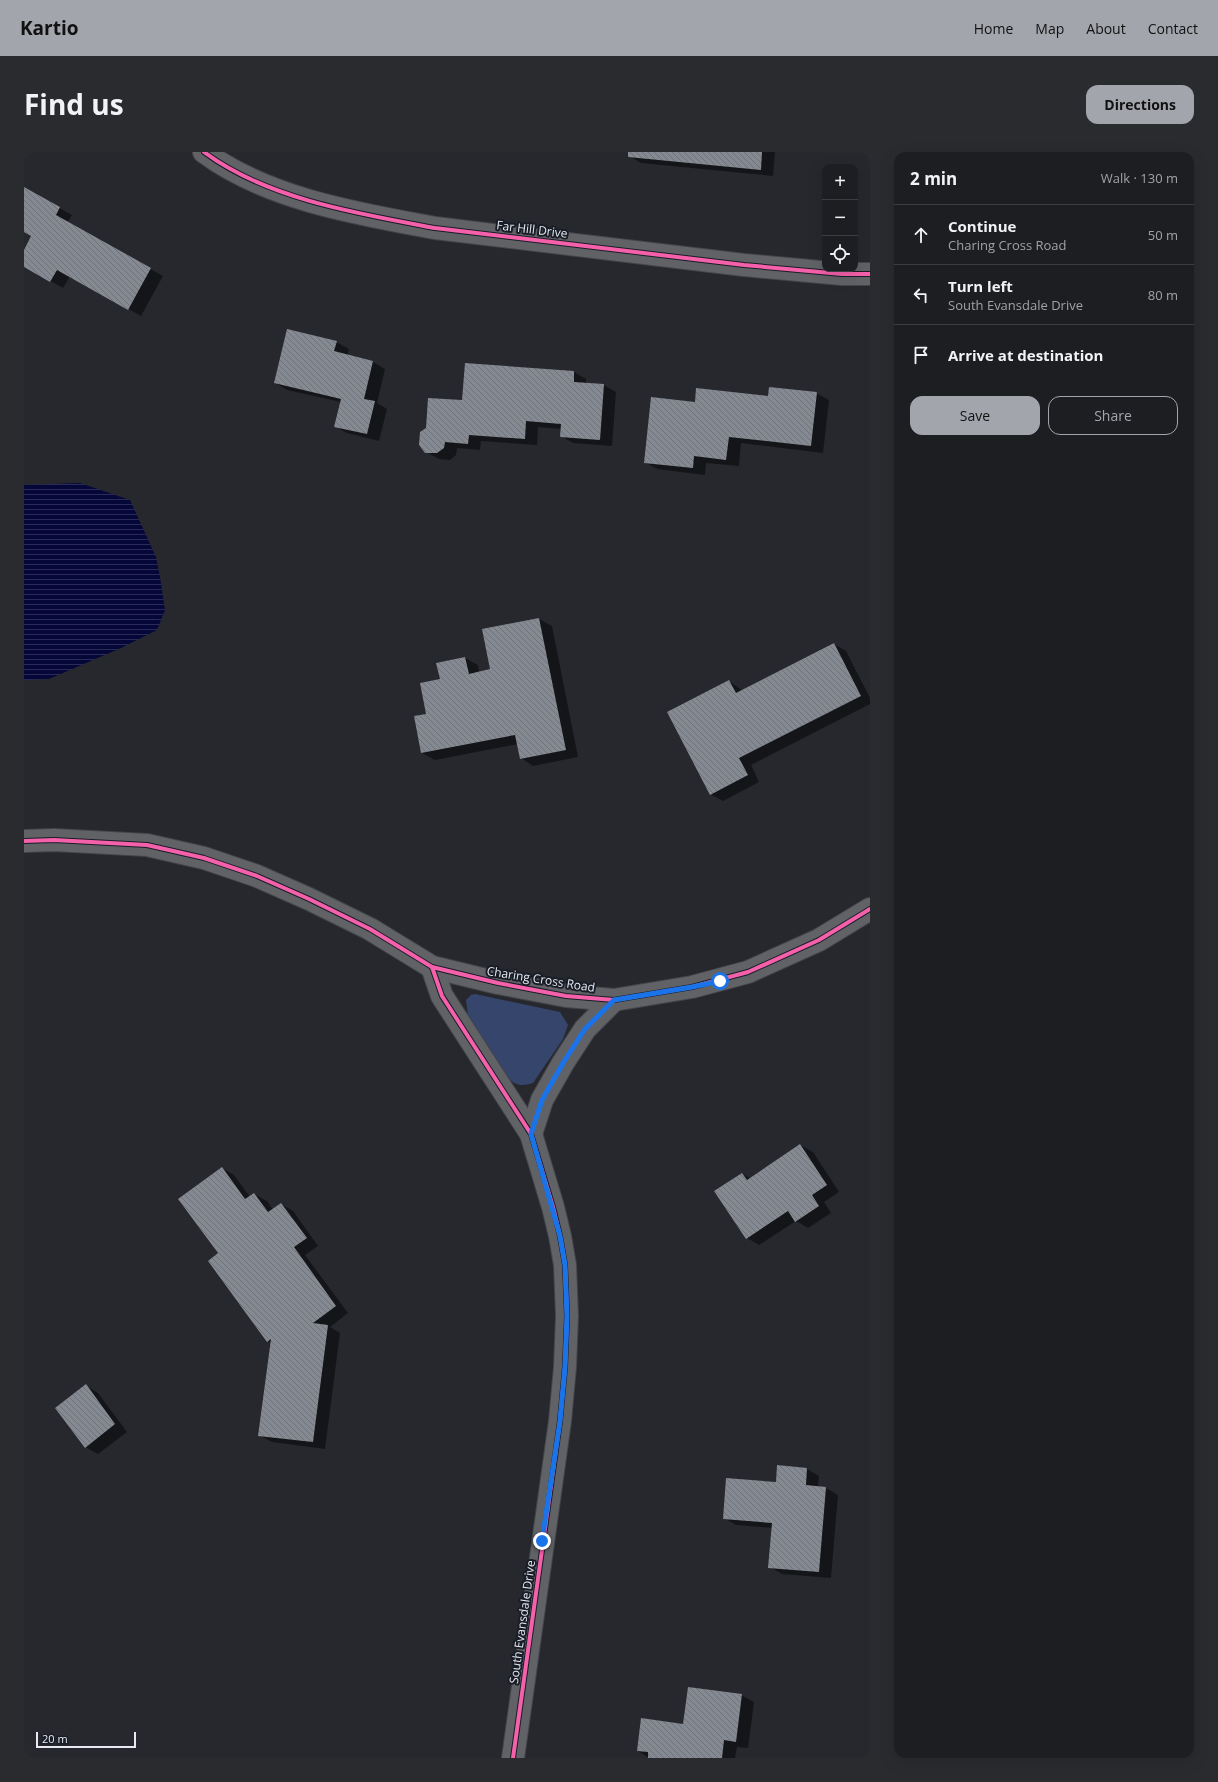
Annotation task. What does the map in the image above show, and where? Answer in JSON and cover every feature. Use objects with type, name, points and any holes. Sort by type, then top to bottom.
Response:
[{"type":"street","name":"Far Hill Drive","points":[[204,152],[217,162],[249,179],[289,194],[391,220],[435,228],[744,265],[842,274],[870,274]]},
{"type":"street","name":"Charing Cross Road","points":[[24,841],[61,840],[147,846],[204,858],[257,876],[309,899],[370,929],[432,967],[506,985],[566,996],[614,1000],[692,987],[748,972],[819,940],[870,909]]},
{"type":"street","points":[[432,967],[442,996],[531,1134]]},
{"type":"street","points":[[531,1134],[542,1100],[563,1063],[585,1029],[614,1000]]},
{"type":"street","name":"South Evansdale Drive","points":[[514,1758],[560,1421],[565,1367],[567,1316],[565,1265],[560,1236],[531,1134]]},
{"type":"shaded area","points":[[80,483],[130,500],[156,557],[165,610],[157,630],[121,648],[49,679],[24,680],[24,485]]},
{"type":"shaded area","points":[[475,994],[560,1012],[568,1025],[563,1039],[533,1083],[521,1085],[512,1081],[506,1075],[468,1015],[466,1000],[471,995]]},
{"type":"building","points":[[628,152],[762,152],[761,170],[628,157]]},
{"type":"building","points":[[24,187],[60,207],[56,215],[151,268],[128,310],[57,270],[50,282],[24,267],[24,250],[31,236],[24,232]]},
{"type":"building","points":[[287,329],[337,341],[334,351],[373,361],[364,399],[375,401],[367,434],[334,427],[341,399],[274,383]]},
{"type":"building","points":[[465,363],[574,371],[574,382],[604,384],[600,440],[560,437],[561,424],[526,421],[525,439],[469,435],[468,444],[445,442],[444,448],[437,453],[425,453],[419,445],[420,432],[426,428],[428,398],[462,400]]},
{"type":"building","points":[[769,387],[817,392],[811,446],[729,437],[726,460],[694,456],[693,468],[644,463],[651,397],[695,402],[696,388],[768,396]]},
{"type":"building","points":[[539,618],[566,750],[520,759],[515,735],[421,753],[414,716],[426,714],[420,683],[440,679],[436,663],[465,657],[469,674],[490,669],[482,629]]},
{"type":"building","points":[[834,643],[861,696],[739,758],[748,775],[710,795],[667,712],[729,680],[736,693]]},
{"type":"building","points":[[800,1144],[827,1185],[812,1195],[819,1206],[795,1222],[788,1211],[746,1239],[714,1191],[742,1173],[747,1180]]},
{"type":"building","points":[[222,1167],[245,1199],[254,1193],[268,1212],[281,1203],[307,1238],[294,1247],[336,1306],[313,1323],[328,1325],[313,1442],[258,1436],[271,1339],[267,1342],[208,1261],[218,1253],[178,1199]]},
{"type":"building","points":[[86,1384],[115,1424],[85,1448],[55,1408]]},
{"type":"building","points":[[777,1465],[807,1468],[806,1485],[826,1487],[819,1572],[768,1568],[772,1523],[723,1519],[726,1478],[776,1482]]},
{"type":"building","points":[[688,1687],[742,1694],[736,1742],[724,1740],[722,1758],[648,1758],[648,1752],[637,1751],[641,1718],[683,1724]]},
{"type":"cycle path","points":[[204,152],[229,168],[256,182],[285,193],[345,210],[435,228],[744,265],[842,274],[870,274]]},
{"type":"cycle path","points":[[24,841],[54,840],[147,845],[204,858],[257,876],[309,899],[370,929],[432,967],[498,983],[566,996],[614,1000],[692,987],[748,972],[819,940],[870,909]]},
{"type":"cycle path","points":[[432,967],[442,996],[531,1134],[553,1207],[565,1265],[567,1316],[565,1367],[560,1421],[513,1758]]},
{"type":"route","points":[[542,1541],[560,1421],[565,1367],[567,1316],[565,1265],[560,1236],[531,1134],[542,1100],[563,1063],[585,1029],[614,1000],[720,981]]}]
